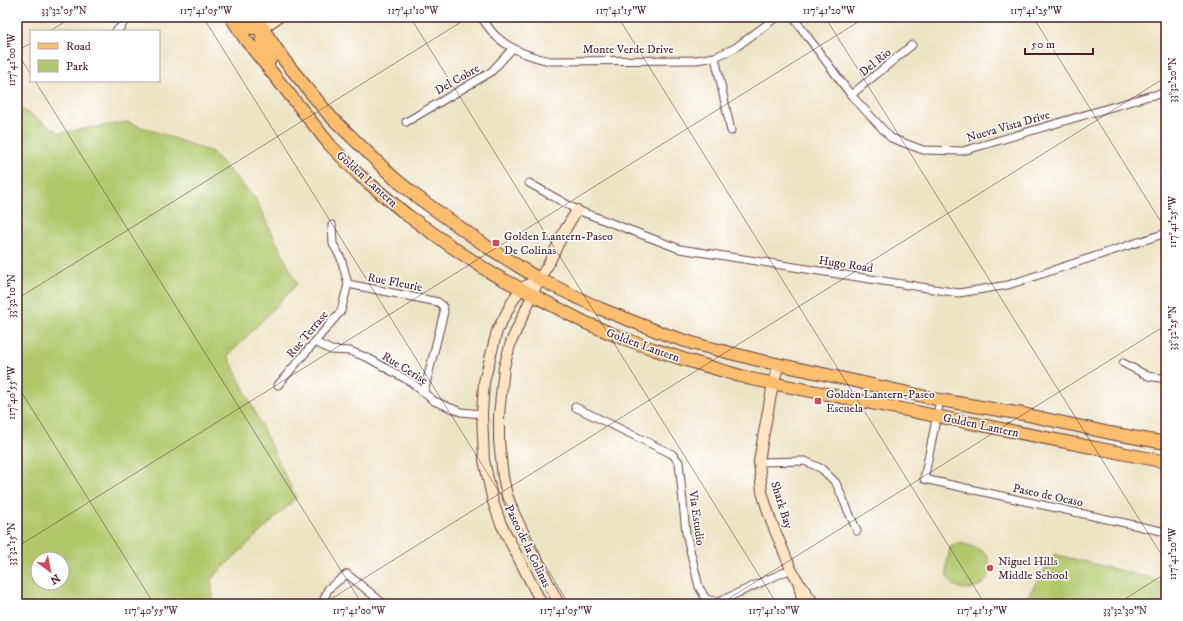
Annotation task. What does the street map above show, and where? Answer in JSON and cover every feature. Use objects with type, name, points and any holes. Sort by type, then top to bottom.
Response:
[{"type":"main road","name":"Golden Lantern","points":[[231,17],[245,39],[330,145],[359,175],[407,215],[454,249],[491,273],[532,296],[584,322],[617,336],[686,360],[751,379],[1166,462]]},
{"type":"main road","points":[[240,17],[250,28],[263,28],[279,17]]},
{"type":"main road","name":"Golden Lantern","points":[[255,17],[284,60],[330,116],[394,178],[467,233],[539,279],[601,309],[667,335],[728,353],[940,400],[1023,414],[1110,433],[1166,442]]},
{"type":"main road","points":[[263,28],[260,38],[262,48],[293,93],[297,103]]},
{"type":"main road","name":"Paseo de la Colinas","points":[[559,604],[514,513],[507,495],[503,477],[499,441],[499,415],[504,367],[511,342],[539,279],[577,210]]},
{"type":"main road","name":"Paseo de la Colinas","points":[[539,279],[520,289],[510,304],[498,331],[484,382],[482,414],[484,460],[493,502],[501,524],[542,604]]},
{"type":"main road","name":"Shark Bay","points":[[779,364],[773,384],[759,462],[762,492],[771,521],[791,569],[799,583]]},
{"type":"main road","points":[[482,414],[499,415]]},
{"type":"main road","points":[[1131,455],[1138,449],[1166,454]]},
{"type":"main road","points":[[799,583],[803,604]]},
{"type":"main road","points":[[799,583],[813,604]]},
{"type":"street","points":[[117,30],[124,22],[125,17]]},
{"type":"street","name":"Monte Verde Drive","points":[[482,17],[497,37],[513,48],[531,57],[550,60],[696,60],[715,57],[735,48],[777,17]]},
{"type":"street","name":"Nueva Vista Drive","points":[[793,17],[851,95],[892,138],[922,150],[963,151],[1149,96],[1166,93]]},
{"type":"street","name":"Del Rio","points":[[851,95],[912,46]]},
{"type":"street","name":"Del Cobre","points":[[406,122],[491,72],[513,48]]},
{"type":"street","points":[[715,57],[731,131]]},
{"type":"street","name":"Hugo Road","points":[[530,182],[577,210],[680,249],[959,293],[1008,285],[1166,233]]},
{"type":"street","name":"Rue Terrase","points":[[278,385],[341,311],[348,284],[341,258],[333,244],[332,225]]},
{"type":"street","name":"Rue Fleurie","points":[[348,284],[438,302],[443,306],[444,312],[424,392]]},
{"type":"street","name":"Rue Cerise","points":[[315,342],[331,350],[350,351],[368,358],[411,382],[434,401],[461,412],[482,414]]},
{"type":"street","points":[[1123,363],[1148,376],[1166,379]]},
{"type":"street","points":[[936,415],[940,400]]},
{"type":"street","name":"Via Estudio","points":[[575,407],[672,454],[679,462],[686,533],[699,588],[706,599],[718,602],[791,569]]},
{"type":"street","name":"Paseo de Ocaso","points":[[936,415],[924,478],[1166,532]]},
{"type":"street","points":[[759,462],[805,461],[822,469],[836,482],[857,531]]},
{"type":"street","points":[[322,604],[328,589],[347,574],[384,604]]},
{"type":"green space","points":[[17,106],[60,133],[128,122],[212,152],[255,198],[297,284],[228,356],[296,498],[211,579],[214,604],[17,604]]},
{"type":"green space","points":[[959,542],[982,551],[986,554],[989,560],[990,571],[987,579],[974,588],[966,589],[958,587],[951,583],[947,575],[950,547]]},
{"type":"green space","points":[[1054,554],[1150,578],[1160,583],[1166,589],[1166,604],[1023,604]]},
{"type":"waterway","points":[[17,318],[18,307]]},
{"type":"place","name":"Golden Lantern-Paseo De Colinas","points":[[496,243]]},
{"type":"place","name":"Golden Lantern-Paseo Escuela","points":[[818,401]]},
{"type":"place","name":"Niguel Hills Middle School","points":[[990,568]]}]
